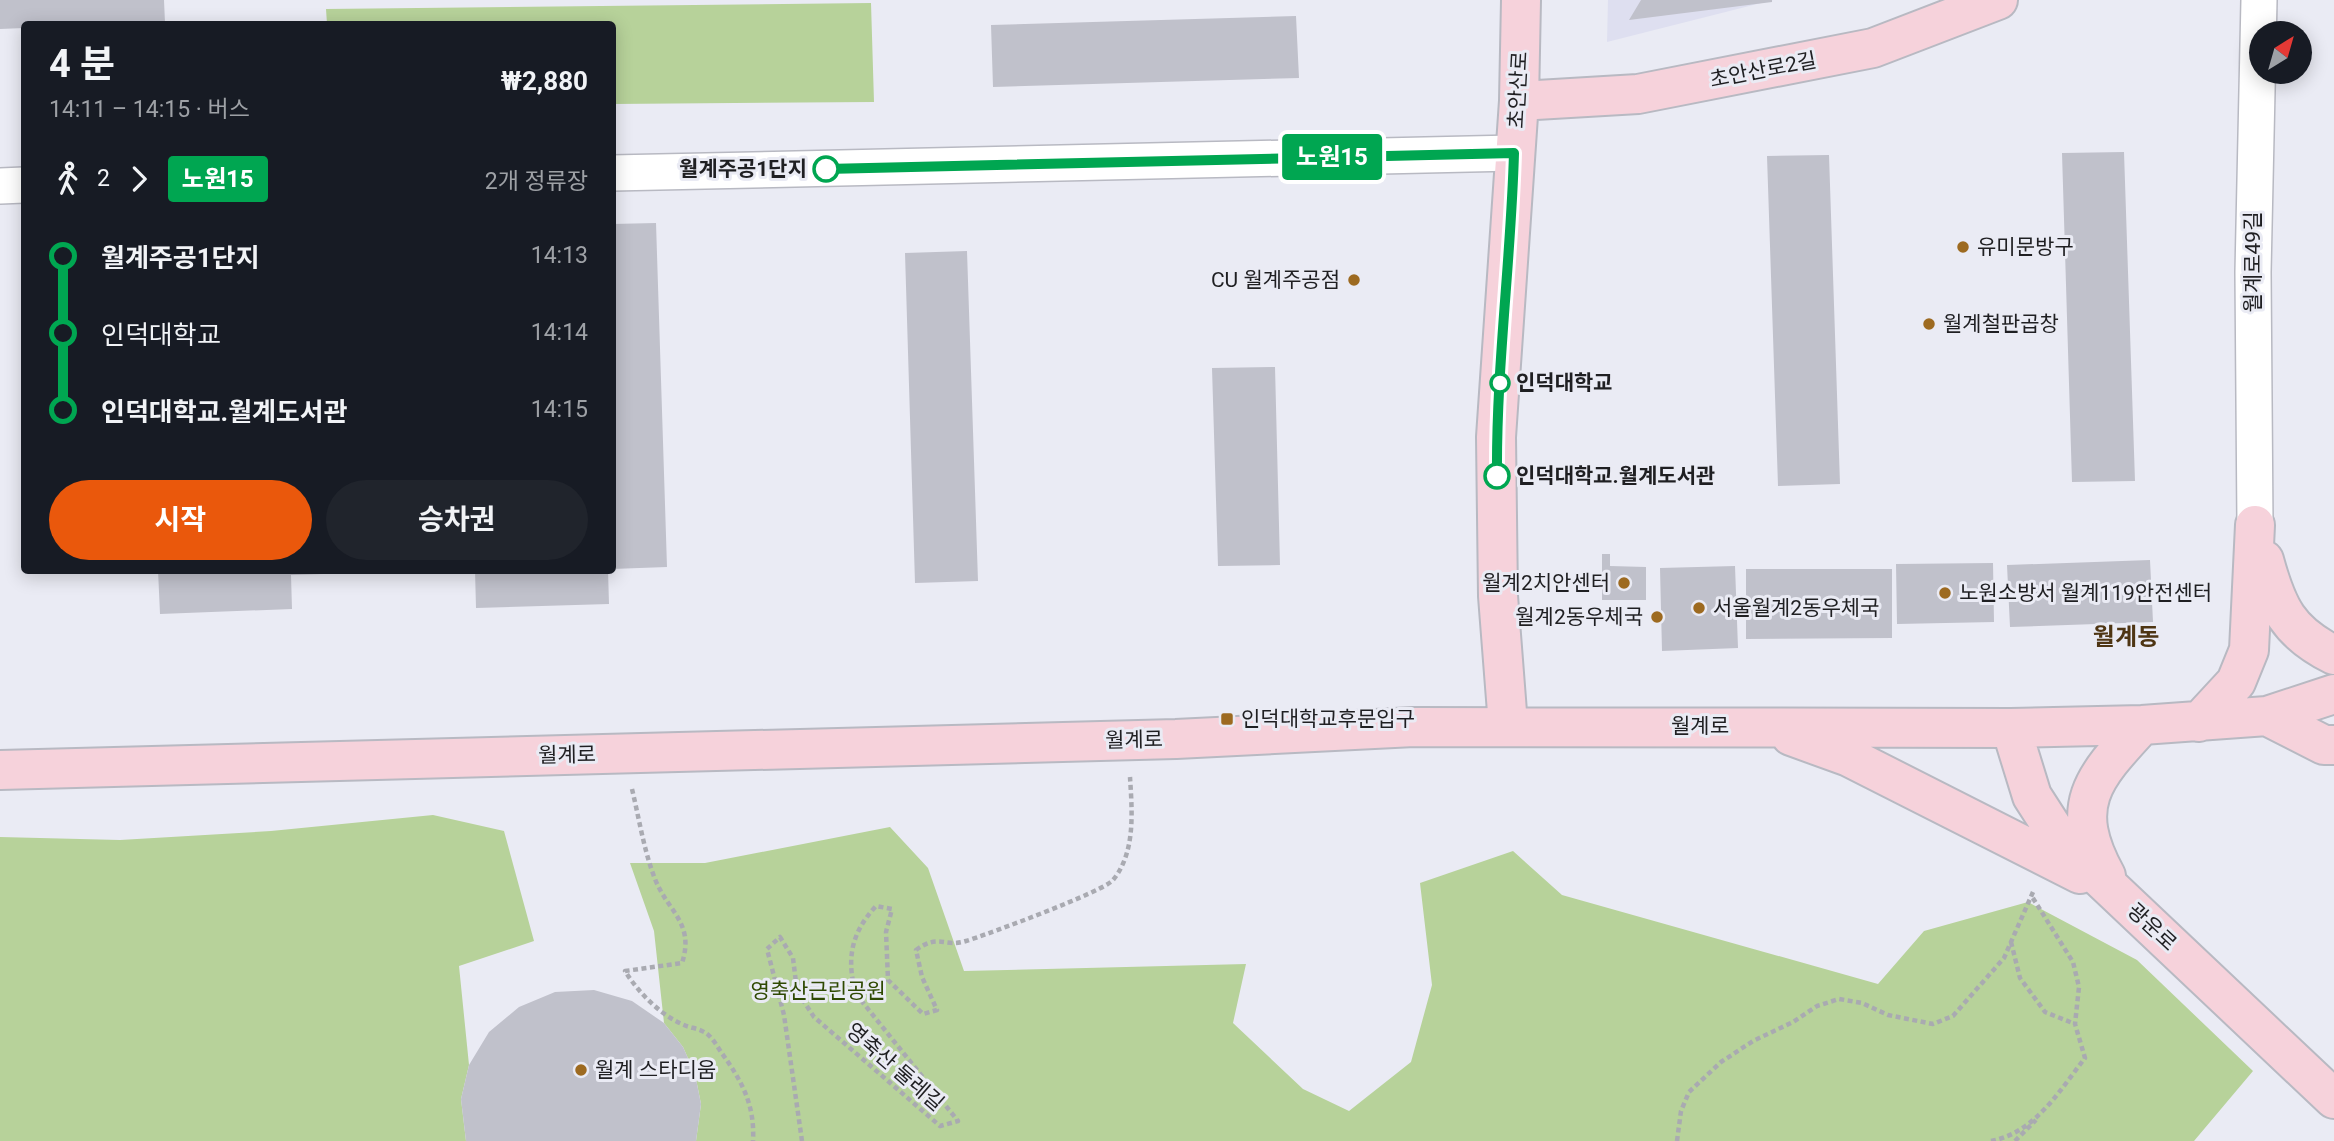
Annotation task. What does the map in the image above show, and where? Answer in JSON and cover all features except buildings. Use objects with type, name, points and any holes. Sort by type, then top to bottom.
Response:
[{"type":"main road","name":"초안산로","points":[[1508,725],[1498,596],[1496,436],[1519,102],[1521,0]]},
{"type":"main road","name":"초안산로2길","points":[[1519,102],[1638,94],[1873,48],[1998,0]]},
{"type":"main road","points":[[2255,524],[2278,607],[2297,633],[2334,656]]},
{"type":"main road","points":[[2199,722],[2236,682],[2249,650],[2255,524]]},
{"type":"main road","name":"월계로","points":[[0,770],[1176,739],[1508,725],[2011,728],[2142,725],[2267,716],[2334,694]]},
{"type":"main road","points":[[2267,716],[2325,745],[2334,745]]},
{"type":"main road","points":[[2113,891],[2087,834],[2090,792],[2108,761],[2142,725]]},
{"type":"main road","points":[[1766,727],[1849,757],[2113,891]]},
{"type":"main road","name":"광운로","points":[[2011,728],[2032,796],[2061,841],[2334,1098]]},
{"type":"street","name":"월계로49길","points":[[2255,524],[2253,272],[2259,0]]},
{"type":"street","points":[[616,173],[1514,153]]},
{"type":"street","points":[[0,186],[21,185]]},
{"type":"path","name":"영축산 둘레길","points":[[802,1141],[784,1015],[767,949],[780,937],[793,958],[797,991],[814,1017],[846,1048],[940,1126],[958,1121],[856,995],[850,971],[851,947],[862,922],[876,906],[892,909],[886,932],[888,980],[923,1014],[937,1010],[922,977],[916,950],[929,940],[961,943],[1002,930],[1112,883],[1128,853],[1132,814],[1129,766]]},
{"type":"path","points":[[630,781],[655,880],[685,929],[688,946],[682,963],[625,971],[635,986],[654,1004],[682,1024],[707,1032],[741,1079],[749,1100],[753,1141]]},
{"type":"path","points":[[1677,1141],[1681,1111],[1689,1092],[1721,1062],[1767,1032],[1793,1022],[1817,1006],[1839,999],[1862,1003],[1888,1015],[1933,1024],[1953,1016],[2004,958],[2031,895],[2073,962],[2079,987],[2075,1024],[2085,1058],[2042,1114],[2015,1141]]},
{"type":"path","points":[[2010,942],[2020,978],[2045,1012],[2075,1024]]},
{"type":"path","points":[[1992,1141],[2001,1139],[2042,1114]]},
{"type":"shaded area","points":[[1608,0],[1773,0],[1607,42]]},
{"type":"green space","points":[[871,3],[874,102],[616,104],[616,21],[327,21],[326,9]]},
{"type":"green space","points":[[433,815],[504,831],[534,941],[459,966],[469,1065],[461,1099],[466,1141],[0,1141],[0,837],[120,840],[271,831]]},
{"type":"green space","name":"영축산근린공원","points":[[890,827],[928,868],[964,971],[1246,964],[1233,1023],[1303,1089],[1349,1111],[1411,1062],[1432,985],[1420,883],[1513,851],[1562,895],[1878,984],[1924,931],[2028,902],[2137,960],[2253,1071],[2194,1141],[696,1141],[701,1104],[695,1074],[683,1047],[664,1023],[654,931],[630,863],[705,863]]},
{"type":"bus line","name":"노원15","points":[[826,169],[1514,153],[1512,219],[1496,436],[1497,476]]},
{"type":"place","name":"월계주공1단지","points":[[826,169]]},
{"type":"place","name":"유미문방구","points":[[1963,247]]},
{"type":"place","name":"CU 월계주공점","points":[[1354,280]]},
{"type":"place","name":"월계철판곱창","points":[[1929,324]]},
{"type":"place","name":"인덕대학교","points":[[1500,383]]},
{"type":"place","name":"인덕대학교.월계도서관","points":[[1497,476]]},
{"type":"place","name":"월계2치안센터","points":[[1624,583]]},
{"type":"place","name":"노원소방서 월계119안전센터","points":[[1945,593]]},
{"type":"place","name":"서울월계2동우체국","points":[[1699,608]]},
{"type":"place","name":"월계2동우체국","points":[[1657,617]]},
{"type":"place","name":"인덕대학교후문입구","points":[[1227,719]]},
{"type":"place","name":"월계 스타디움","points":[[581,1070]]},
{"type":"district","name":"월계동","points":[[2126,637]]}]
